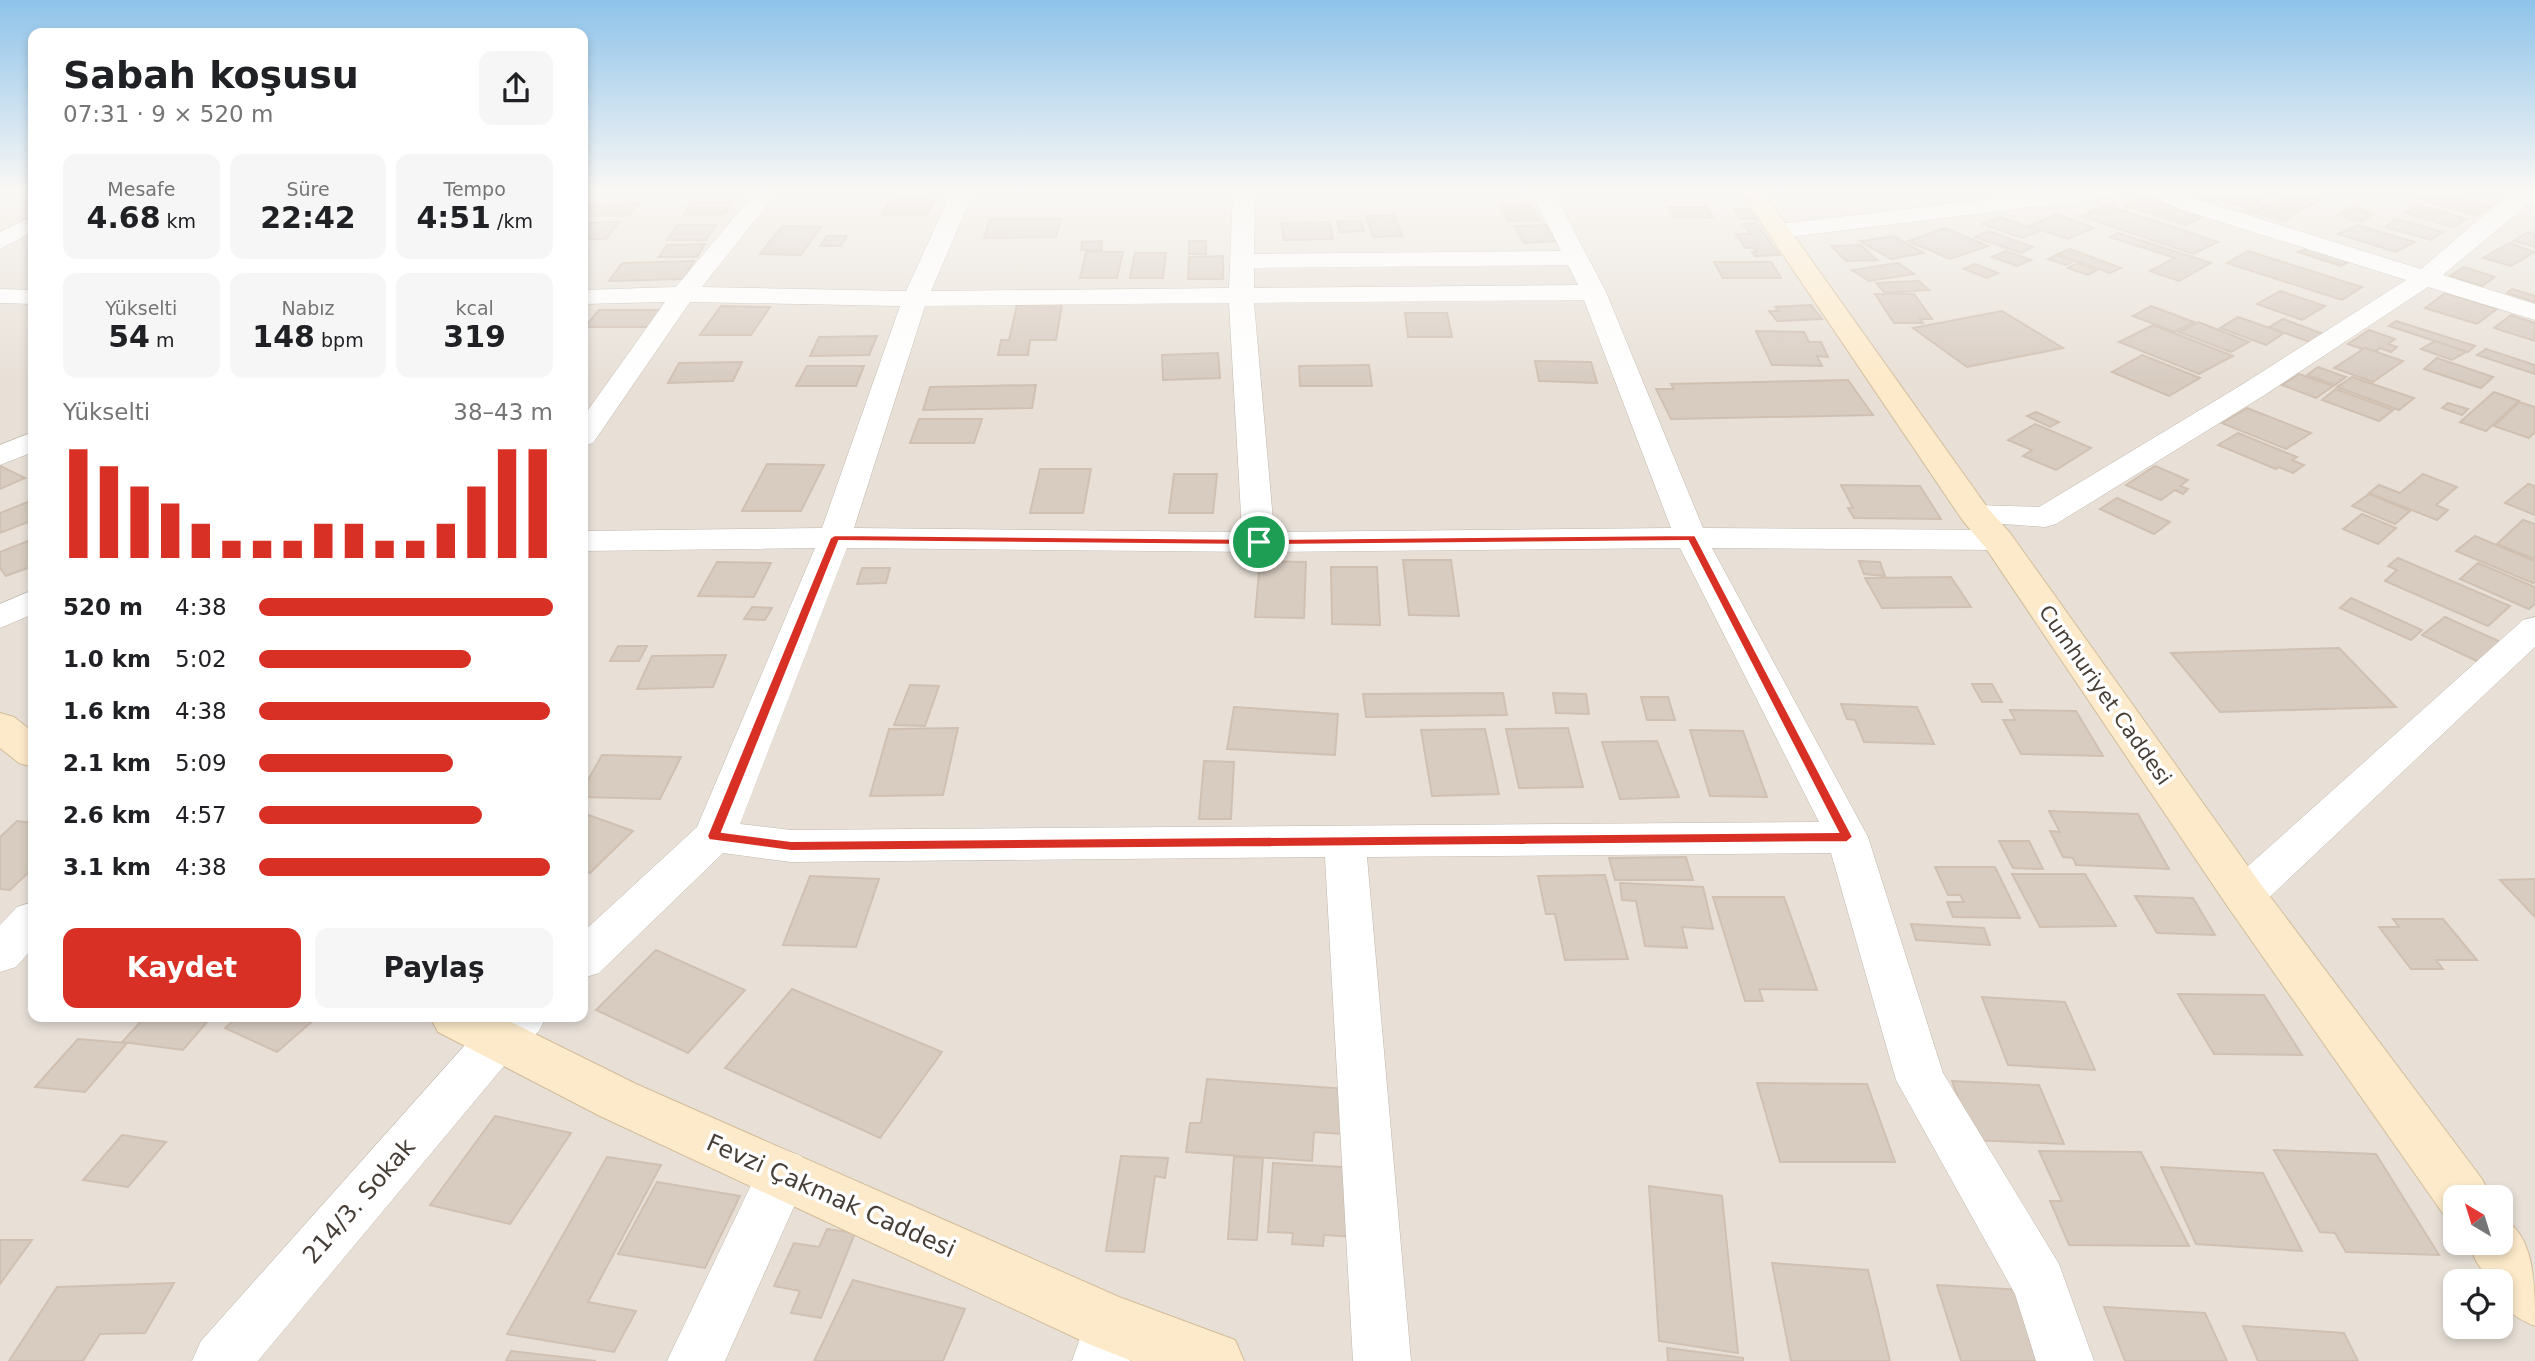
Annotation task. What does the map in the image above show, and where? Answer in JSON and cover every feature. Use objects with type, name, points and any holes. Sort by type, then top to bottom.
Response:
[{"type":"main road","name":"Cumhuriyet Caddesi","points":[[1796,255],[2244,895],[2454,1185]]},
{"type":"main road","points":[[0,727],[28,749]]},
{"type":"main road","name":"Fevzi Çakmak Caddesi","points":[[491,1025],[618,1100],[783,1174],[1106,1343],[1214,1361]]},
{"type":"main road","points":[[2505,1255],[2535,1297]]},
{"type":"street","points":[[588,430],[683,294],[715,255]]},
{"type":"street","points":[[588,955],[714,836],[835,538],[915,299],[935,255]]},
{"type":"street","points":[[1242,255],[1241,295],[1259,542]]},
{"type":"street","points":[[1575,255],[1594,292],[1691,538],[1847,837],[1921,1080],[2039,1283],[2065,1361]]},
{"type":"street","points":[[2350,255],[2535,312]]},
{"type":"street","points":[[588,541],[835,538],[1259,542],[1691,538],[1987,527],[2045,517],[2253,390],[2425,278],[2452,255]]},
{"type":"street","points":[[1242,261],[1577,258]]},
{"type":"street","points":[[588,297],[683,294],[915,299],[1594,292]]},
{"type":"street","points":[[0,296],[28,298]]},
{"type":"street","points":[[0,456],[28,443]]},
{"type":"street","points":[[0,617],[28,603]]},
{"type":"street","points":[[2244,895],[2535,628]]},
{"type":"street","points":[[714,836],[791,846],[1847,837]]},
{"type":"street","points":[[1345,841],[1382,1361]]},
{"type":"street","points":[[0,954],[28,924]]},
{"type":"street","name":"214/3. Sokak","points":[[221,1361],[491,1025]]},
{"type":"street","points":[[695,1361],[783,1174]]},
{"type":"shaded area","points":[[0,255],[28,255],[28,1022],[588,1022],[588,255],[2535,255],[2535,1361],[0,1361]]},
{"type":"building","points":[[661,255],[699,255],[697,257],[659,257]]},
{"type":"building","points":[[1085,255],[1122,255],[1117,278],[1080,278]]},
{"type":"building","points":[[1135,255],[1166,255],[1163,278],[1130,278]]},
{"type":"building","points":[[1840,255],[1871,255],[1877,260],[1846,261]]},
{"type":"building","points":[[1883,255],[1916,255],[1891,259]]},
{"type":"building","points":[[1940,255],[1963,255],[1950,259]]},
{"type":"building","points":[[2016,255],[2031,260],[2017,266],[1992,257]]},
{"type":"building","points":[[2056,255],[2074,261],[2066,265],[2048,259]]},
{"type":"building","points":[[2059,255],[2085,255],[2121,268],[2110,273]]},
{"type":"building","points":[[2164,255],[2185,255],[2211,263],[2179,281],[2150,271],[2175,258]]},
{"type":"building","points":[[2242,255],[2259,255],[2362,287],[2342,300],[2227,263]]},
{"type":"building","points":[[2306,255],[2340,255],[2354,259],[2341,266]]},
{"type":"building","points":[[2489,255],[2531,255],[2511,266],[2483,258]]},
{"type":"building","points":[[1223,256],[1223,279],[1188,279],[1189,257]]},
{"type":"building","points":[[694,261],[683,279],[609,281],[622,263]]},
{"type":"building","points":[[1714,262],[1771,262],[1781,278],[1723,278]]},
{"type":"building","points":[[1898,263],[1914,274],[1869,281],[1852,270]]},
{"type":"building","points":[[2077,263],[2097,270],[2088,275],[2068,268]]},
{"type":"building","points":[[1975,264],[1998,273],[1987,278],[1964,269]]},
{"type":"building","points":[[2464,267],[2495,277],[2482,286],[2450,276]]},
{"type":"building","points":[[1919,281],[1929,290],[1885,293],[1876,283]]},
{"type":"building","points":[[2512,289],[2535,296],[2535,302],[2507,293]]},
{"type":"building","points":[[2280,291],[2325,306],[2302,320],[2257,304]]},
{"type":"building","points":[[2445,293],[2497,309],[2477,324],[2425,308]]},
{"type":"building","points":[[1875,294],[1914,294],[1932,319],[1920,319],[1923,323],[1894,323]]},
{"type":"building","points":[[1062,304],[1056,340],[1030,340],[1028,355],[998,355],[1001,340],[1009,340],[1017,305]]},
{"type":"building","points":[[1811,305],[1822,319],[1777,321],[1769,311],[1779,311],[1775,307]]},
{"type":"building","points":[[721,306],[770,307],[751,335],[700,335]]},
{"type":"building","points":[[2151,306],[2194,322],[2175,332],[2133,316]]},
{"type":"building","points":[[599,310],[661,310],[648,327],[588,327]]},
{"type":"building","points":[[2002,311],[2063,348],[1967,367],[1913,328]]},
{"type":"building","points":[[1405,313],[1447,313],[1452,337],[1408,337]]},
{"type":"building","points":[[2511,315],[2535,323],[2535,341],[2494,328]]},
{"type":"building","points":[[2238,317],[2284,333],[2266,345],[2220,328]]},
{"type":"building","points":[[2283,319],[2326,335],[2312,343],[2269,327]]},
{"type":"building","points":[[2396,321],[2475,346],[2468,352],[2389,326]]},
{"type":"building","points":[[2198,322],[2249,342],[2231,352],[2179,332]]},
{"type":"building","points":[[2153,325],[2233,356],[2199,374],[2119,342]]},
{"type":"building","points":[[2369,330],[2395,339],[2388,344],[2397,347],[2391,352],[2380,348],[2374,353],[2348,344]]},
{"type":"building","points":[[1756,331],[1804,332],[1809,342],[1821,342],[1828,357],[1817,356],[1822,366],[1772,365]]},
{"type":"building","points":[[877,336],[869,355],[810,356],[819,337]]},
{"type":"building","points":[[2435,341],[2466,352],[2452,360],[2421,349]]},
{"type":"building","points":[[2365,348],[2403,361],[2373,382],[2334,368]]},
{"type":"building","points":[[2486,349],[2535,365],[2535,374],[2477,355]]},
{"type":"building","points":[[1218,353],[1220,378],[1163,380],[1162,355]]},
{"type":"building","points":[[2142,355],[2200,378],[2169,396],[2112,372]]},
{"type":"building","points":[[2437,358],[2493,377],[2481,388],[2424,369]]},
{"type":"building","points":[[1535,361],[1591,362],[1597,383],[1539,381]]},
{"type":"building","points":[[742,362],[733,381],[668,383],[679,363]]},
{"type":"building","points":[[1369,365],[1372,386],[1300,386],[1299,366]]},
{"type":"building","points":[[807,366],[864,366],[856,386],[796,386]]},
{"type":"building","points":[[2318,367],[2346,377],[2335,385],[2307,375]]},
{"type":"building","points":[[2299,374],[2333,386],[2316,398],[2282,385]]},
{"type":"building","points":[[2352,377],[2414,398],[2399,410],[2337,387]]},
{"type":"building","points":[[1848,380],[1873,415],[1671,419],[1656,389],[1674,389],[1671,384]]},
{"type":"building","points":[[1036,385],[1032,408],[923,410],[930,387]]},
{"type":"building","points":[[2336,389],[2393,410],[2379,421],[2322,400]]},
{"type":"building","points":[[2494,392],[2519,401],[2486,431],[2460,422]]},
{"type":"building","points":[[2519,402],[2535,407],[2535,432],[2529,438],[2494,426]]},
{"type":"building","points":[[2448,403],[2468,409],[2462,415],[2442,408]]},
{"type":"building","points":[[2247,408],[2311,433],[2286,449],[2222,423]]},
{"type":"building","points":[[2036,412],[2059,422],[2050,427],[2027,416]]},
{"type":"building","points":[[919,419],[982,419],[974,443],[910,443]]},
{"type":"building","points":[[2035,424],[2091,448],[2056,470],[2023,456],[2032,450],[2008,440]]},
{"type":"building","points":[[2238,433],[2297,457],[2292,460],[2304,465],[2293,473],[2279,467],[2276,469],[2218,445]]},
{"type":"building","points":[[767,464],[824,465],[801,511],[742,511]]},
{"type":"building","points":[[0,466],[25,478],[0,489]]},
{"type":"building","points":[[2155,466],[2188,480],[2180,486],[2188,489],[2183,494],[2175,490],[2161,500],[2126,485]]},
{"type":"building","points":[[1040,469],[1091,469],[1083,513],[1030,513]]},
{"type":"building","points":[[1174,474],[1217,474],[1213,513],[1169,513]]},
{"type":"building","points":[[2423,474],[2457,487],[2436,505],[2448,510],[2437,520],[2369,493],[2379,485],[2400,493]]},
{"type":"building","points":[[2528,484],[2535,486],[2535,515],[2505,503]]},
{"type":"building","points":[[1841,485],[1920,486],[1941,519],[1854,518],[1848,508],[1853,508]]},
{"type":"building","points":[[2369,494],[2410,511],[2395,524],[2352,506]]},
{"type":"building","points":[[2117,498],[2170,522],[2154,534],[2100,509]]},
{"type":"building","points":[[28,502],[28,522],[0,533],[0,513]]},
{"type":"building","points":[[2362,514],[2396,528],[2378,544],[2343,529]]},
{"type":"building","points":[[2523,520],[2535,524],[2535,559],[2497,544]]},
{"type":"building","points":[[2475,536],[2535,561],[2535,581],[2533,583],[2456,551]]},
{"type":"building","points":[[28,541],[28,568],[6,576],[0,568],[0,552]]},
{"type":"building","points":[[2398,558],[2510,606],[2488,626],[2385,581],[2397,570],[2388,566]]},
{"type":"building","points":[[1403,560],[1451,560],[1459,616],[1409,615]]},
{"type":"building","points":[[1260,561],[1306,562],[1304,618],[1255,617]]},
{"type":"building","points":[[1859,561],[1880,562],[1885,576],[1864,574]]},
{"type":"building","points":[[717,562],[771,563],[754,597],[698,596]]},
{"type":"building","points":[[2478,563],[2535,587],[2535,604],[2529,609],[2460,579]]},
{"type":"building","points":[[1331,567],[1377,567],[1380,625],[1332,624]]},
{"type":"building","points":[[862,568],[890,568],[886,583],[857,584]]},
{"type":"building","points":[[1951,577],[1971,607],[1882,608],[1865,578]]},
{"type":"building","points":[[2351,598],[2422,630],[2411,640],[2340,608]]},
{"type":"building","points":[[752,607],[772,608],[765,620],[744,619]]},
{"type":"building","points":[[2445,617],[2503,643],[2481,663],[2422,635]]},
{"type":"building","points":[[618,646],[647,646],[639,661],[610,661]]},
{"type":"building","points":[[2339,648],[2396,707],[2220,712],[2171,653]]},
{"type":"building","points":[[726,655],[713,687],[637,689],[652,656]]},
{"type":"building","points":[[1972,684],[1992,684],[2002,702],[1982,702]]},
{"type":"building","points":[[910,685],[939,686],[925,726],[894,725]]},
{"type":"building","points":[[1503,693],[1507,715],[1366,717],[1363,694]]},
{"type":"building","points":[[1553,693],[1586,694],[1589,714],[1556,713]]},
{"type":"building","points":[[1641,697],[1668,697],[1675,720],[1647,720]]},
{"type":"building","points":[[1841,704],[1917,707],[1934,744],[1864,742],[1855,720],[1847,719]]},
{"type":"building","points":[[1234,707],[1338,714],[1335,755],[1227,749]]},
{"type":"building","points":[[2010,710],[2076,711],[2103,756],[2021,754],[2003,720],[2015,720]]},
{"type":"building","points":[[958,728],[943,795],[870,796],[889,729]]},
{"type":"building","points":[[1568,728],[1583,787],[1519,788],[1506,729]]},
{"type":"building","points":[[1485,729],[1499,794],[1432,796],[1421,730]]},
{"type":"building","points":[[1690,730],[1743,731],[1767,797],[1710,796]]},
{"type":"building","points":[[1657,741],[1679,797],[1620,799],[1602,742]]},
{"type":"building","points":[[602,755],[681,757],[660,799],[588,797],[588,780]]},
{"type":"building","points":[[1204,761],[1234,762],[1231,819],[1199,819]]},
{"type":"building","points":[[2049,811],[2138,814],[2169,869],[2076,865],[2073,858],[2063,857],[2050,831],[2060,832]]},
{"type":"building","points":[[588,815],[633,831],[590,873]]},
{"type":"building","points":[[17,821],[28,822],[28,873],[10,890],[0,889],[0,837]]},
{"type":"building","points":[[1999,841],[2029,841],[2043,869],[2013,868]]},
{"type":"building","points":[[1686,857],[1693,880],[1615,880],[1609,858]]},
{"type":"building","points":[[1935,867],[1995,867],[2020,918],[1953,917],[1947,902],[1964,902],[1960,895],[1948,895]]},
{"type":"building","points":[[2012,874],[2085,874],[2116,926],[2040,927]]},
{"type":"building","points":[[1605,875],[1628,959],[1565,960],[1555,914],[1546,914],[1538,876]]},
{"type":"building","points":[[810,876],[879,879],[856,947],[783,945]]},
{"type":"building","points":[[2535,879],[2535,917],[2500,880]]},
{"type":"building","points":[[1620,883],[1703,887],[1713,929],[1682,927],[1687,948],[1645,946],[1636,901],[1622,900]]},
{"type":"building","points":[[2135,896],[2193,898],[2215,935],[2157,933]]},
{"type":"building","points":[[1713,897],[1784,897],[1817,990],[1759,989],[1763,1001],[1745,1001]]},
{"type":"building","points":[[2393,919],[2443,919],[2477,960],[2436,960],[2443,969],[2411,969],[2379,927],[2399,927]]},
{"type":"building","points":[[1911,924],[1984,928],[1990,945],[1916,940]]},
{"type":"building","points":[[656,950],[745,990],[688,1053],[596,1010]]},
{"type":"building","points":[[792,989],[942,1052],[880,1138],[725,1068]]},
{"type":"building","points":[[2178,994],[2264,995],[2302,1055],[2214,1054]]},
{"type":"building","points":[[1982,997],[2065,1002],[2095,1070],[2008,1065]]},
{"type":"building","points":[[140,1022],[207,1022],[183,1050],[122,1042]]},
{"type":"building","points":[[232,1022],[311,1022],[277,1052],[225,1028]]},
{"type":"building","points":[[78,1039],[127,1043],[85,1092],[35,1087]]},
{"type":"building","points":[[1207,1079],[1360,1090],[1358,1135],[1314,1132],[1312,1161],[1186,1152],[1190,1123],[1201,1123]]},
{"type":"building","points":[[1952,1081],[2039,1085],[2064,1144],[1974,1140]]},
{"type":"building","points":[[1757,1083],[1867,1084],[1895,1162],[1780,1162]]},
{"type":"building","points":[[495,1116],[571,1133],[510,1224],[430,1205]]},
{"type":"building","points":[[122,1135],[166,1142],[128,1187],[83,1180]]},
{"type":"building","points":[[2274,1150],[2376,1154],[2439,1255],[2346,1252],[2335,1233],[2320,1232]]},
{"type":"building","points":[[2039,1151],[2141,1152],[2189,1246],[2069,1245],[2050,1201],[2062,1201]]},
{"type":"building","points":[[1121,1156],[1168,1158],[1165,1178],[1155,1176],[1144,1252],[1106,1251]]},
{"type":"building","points":[[607,1157],[661,1165],[588,1302],[636,1311],[614,1352],[507,1334]]},
{"type":"building","points":[[1234,1157],[1263,1158],[1257,1240],[1228,1239]]},
{"type":"building","points":[[1273,1163],[1358,1168],[1356,1237],[1324,1235],[1323,1246],[1292,1244],[1293,1233],[1268,1232]]},
{"type":"building","points":[[2161,1167],[2263,1173],[2302,1251],[2196,1244]]},
{"type":"building","points":[[657,1182],[740,1196],[705,1268],[618,1254]]},
{"type":"building","points":[[1649,1186],[1722,1196],[1738,1353],[1659,1341]]},
{"type":"building","points":[[827,1229],[855,1233],[821,1318],[791,1313],[800,1291],[774,1286],[794,1243],[819,1247]]},
{"type":"building","points":[[0,1240],[32,1240],[0,1284]]},
{"type":"building","points":[[1772,1263],[1868,1270],[1890,1361],[1791,1361]]},
{"type":"building","points":[[853,1280],[965,1309],[943,1361],[814,1361]]},
{"type":"building","points":[[174,1283],[145,1333],[100,1334],[83,1361],[9,1361],[57,1287]]},
{"type":"building","points":[[1937,1285],[2023,1290],[2049,1361],[1961,1361]]},
{"type":"building","points":[[2104,1307],[2205,1313],[2227,1361],[2125,1361]]},
{"type":"building","points":[[2243,1326],[2344,1333],[2358,1361],[2258,1361]]},
{"type":"building","points":[[1667,1348],[1743,1358],[1743,1361],[1668,1361]]},
{"type":"building","points":[[511,1351],[596,1361],[506,1361]]},
{"type":"route","points":[[835,538],[1259,542],[1691,538],[1847,837],[791,846],[714,836],[835,538]]}]
